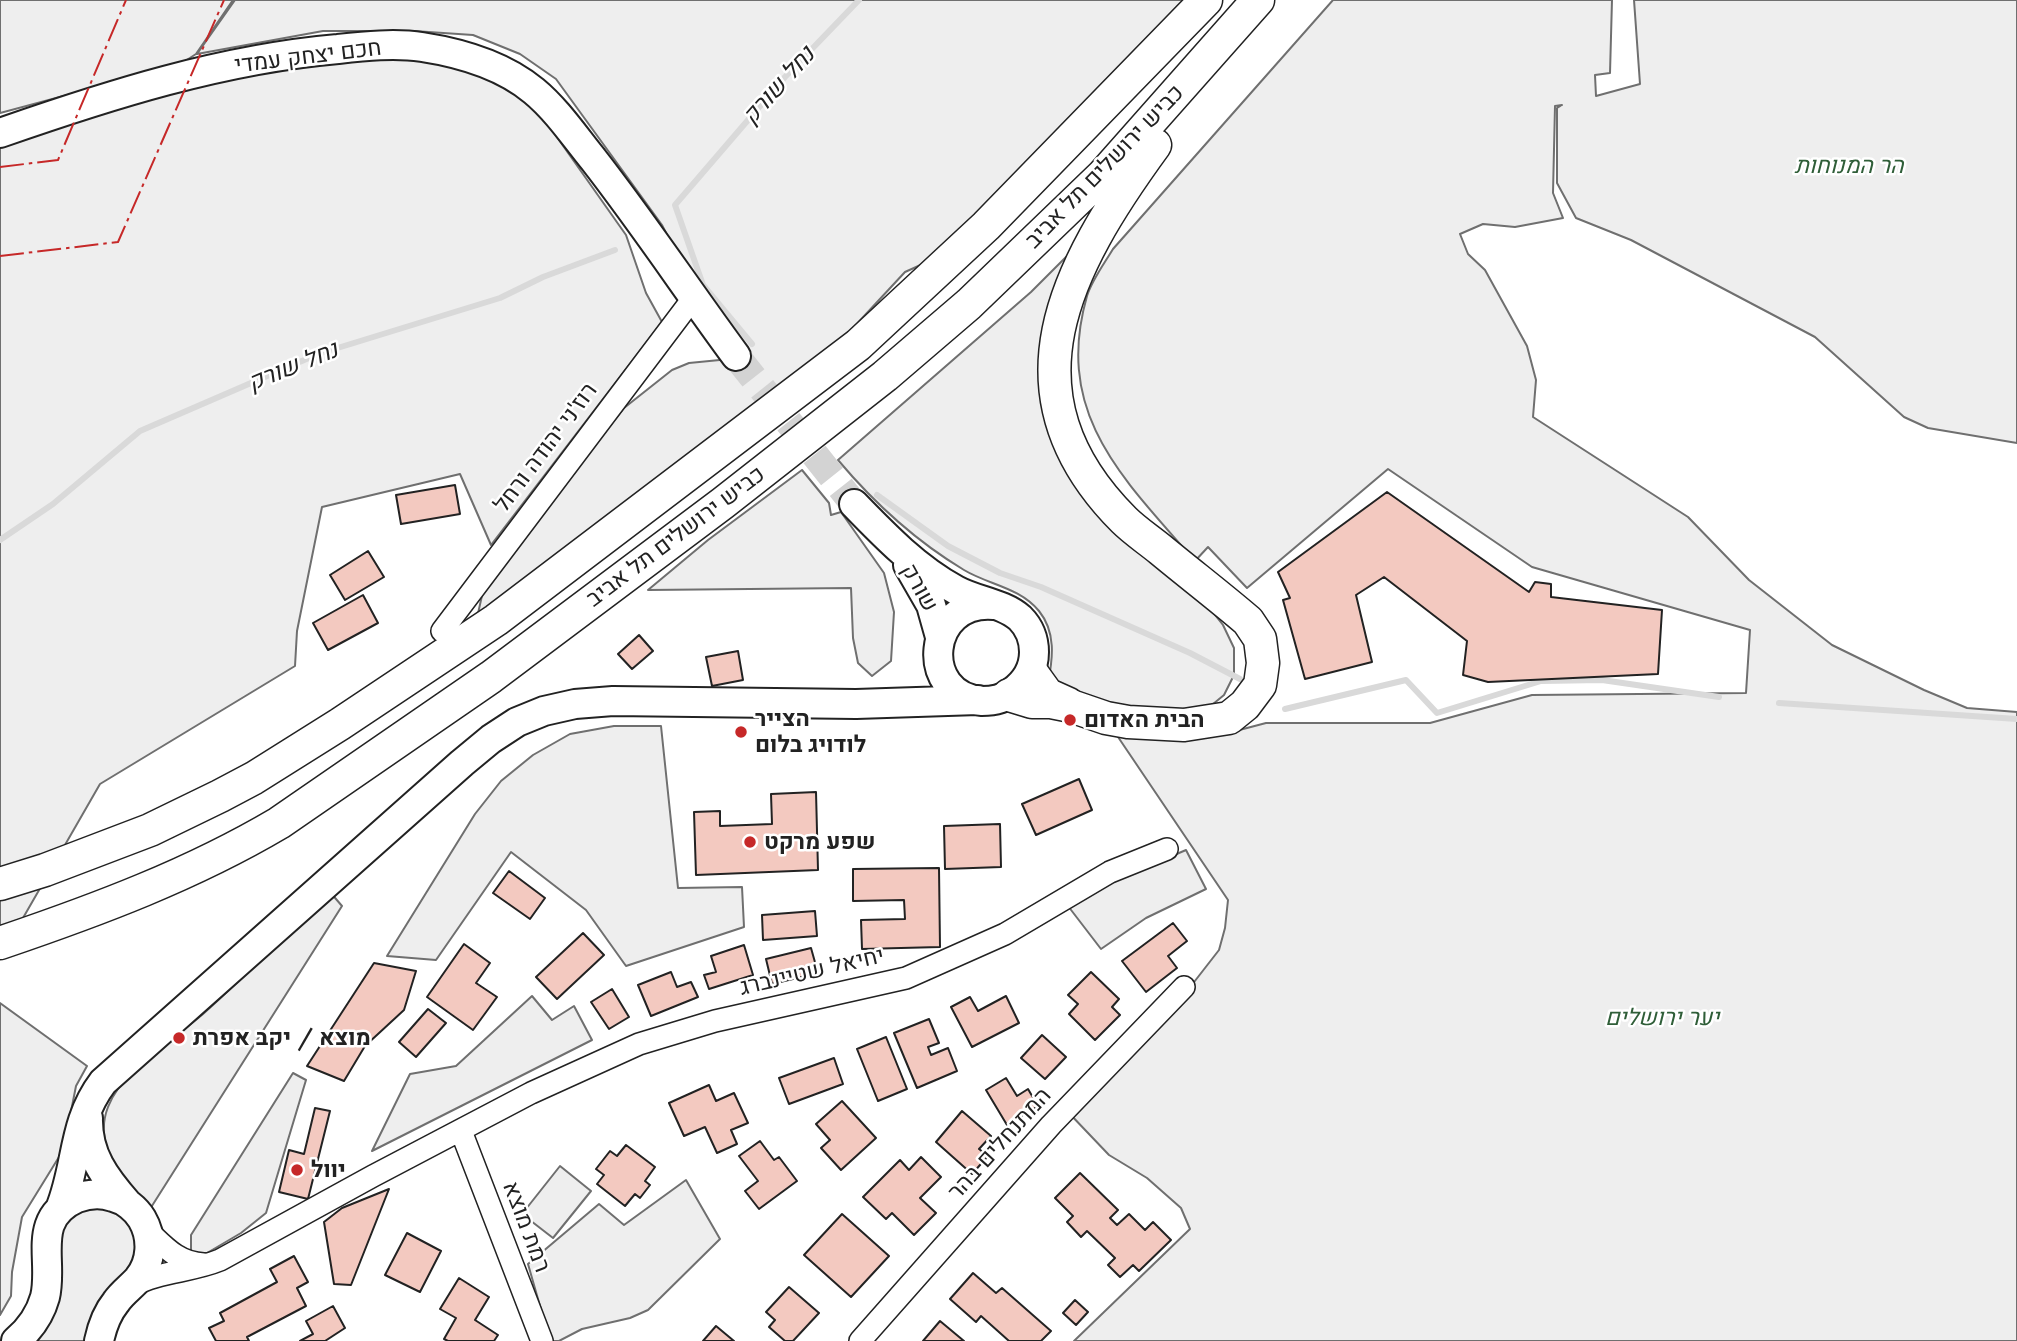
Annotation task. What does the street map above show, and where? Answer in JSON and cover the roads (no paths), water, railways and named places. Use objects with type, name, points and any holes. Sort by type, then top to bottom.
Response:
[{"type":"highway","name":"כביש ירושלים תל אביב","points":[[0,884],[150,830],[254,778],[496,620],[858,345],[986,226],[1206,0]]},
{"type":"highway","name":"כביש ירושלים תל אביב","points":[[0,943],[100,909],[218,857],[279,823],[491,677],[723,503],[885,376],[969,304],[1103,175],[1249,11]]},
{"type":"highway","points":[[1009,695],[1032,702],[1071,706],[1105,718],[1128,722],[1184,725],[1229,718],[1245,705],[1260,685],[1263,663],[1260,639],[1248,621],[1125,522],[1099,492],[1078,461],[1064,431],[1055,397],[1058,328],[1077,270],[1089,246],[1115,198],[1249,11]]},
{"type":"main road","name":"חכם יצחק עמדי","points":[[0,133],[83,104],[151,85],[279,56],[368,46],[421,47],[458,55],[489,65],[516,78],[535,92],[617,190],[736,356]]},
{"type":"main road","points":[[16,1341],[30,1328],[43,1304],[47,1277],[46,1238],[51,1222],[67,1193],[79,1129],[89,1104],[103,1082],[462,763],[517,722],[559,707],[603,701],[856,704],[992,701],[1009,695],[1023,684],[1033,665],[1033,643],[1028,630],[1014,614],[969,596],[937,579],[892,542],[854,504]]},
{"type":"main road","name":"שורק","points":[[892,542],[927,596],[935,614],[939,641]]},
{"type":"main road","points":[[856,704],[887,698],[912,687],[930,668],[947,624],[971,607],[994,605]]},
{"type":"main road","points":[[939,641],[940,667],[947,681],[957,691],[978,700]]},
{"type":"main road","points":[[89,1104],[88,1129],[92,1152],[104,1174],[140,1215],[150,1246],[140,1277],[106,1317],[99,1341]]},
{"type":"main road","points":[[60,1209],[89,1195],[106,1195],[128,1204]]},
{"type":"street","name":"רוז'ני יהודה ורחל","points":[[442,631],[694,297]]},
{"type":"street","points":[[1033,665],[1051,691],[1093,709],[1126,715],[1196,717],[1227,708],[1245,689],[1253,664],[1253,646],[1260,639]]},
{"type":"street","name":"יחיאל שטיינברג","points":[[128,1288],[154,1276],[202,1268],[220,1261],[531,1093],[639,1044],[715,1021],[906,978],[1005,934],[1110,872],[1167,849]]},
{"type":"street","name":"המתנחלים בהר","points":[[860,1341],[1051,1125],[1184,987]]},
{"type":"street","name":"רמת מוצא","points":[[461,1131],[540,1340]]},
{"type":"street","points":[[147,1230],[170,1252],[183,1260],[203,1264],[220,1261]]},
{"type":"waterway","name":"נחל שורק","points":[[752,344],[703,285],[675,205],[785,77],[859,0]]},
{"type":"waterway","name":"נחל שורק","points":[[0,540],[53,504],[140,431],[318,354],[500,298],[543,277],[615,250]]},
{"type":"waterway","points":[[877,495],[948,546],[1000,573],[1041,587],[1190,653],[1240,679]]},
{"type":"waterway","points":[[1285,709],[1406,680],[1437,713],[1541,681],[1602,680],[1719,697]]},
{"type":"waterway","points":[[1779,703],[2017,719]]},
{"type":"tunnel","points":[[736,356],[854,504]]},
{"type":"place","name":"הבית האדום","points":[[1070,720]]},
{"type":"place","name":"הצייר לודויג בלום","points":[[741,732]]},
{"type":"place","name":"שפע מרקט","points":[[750,842]]},
{"type":"place","name":"מוצא / יקב אפרת","points":[[179,1038]]},
{"type":"place","name":"יוול","points":[[297,1170]]},
{"type":"park label","name":"הר המנוחות","points":[[1849,166]]},
{"type":"park label","name":"יער ירושלים","points":[[1662,1018]]}]
